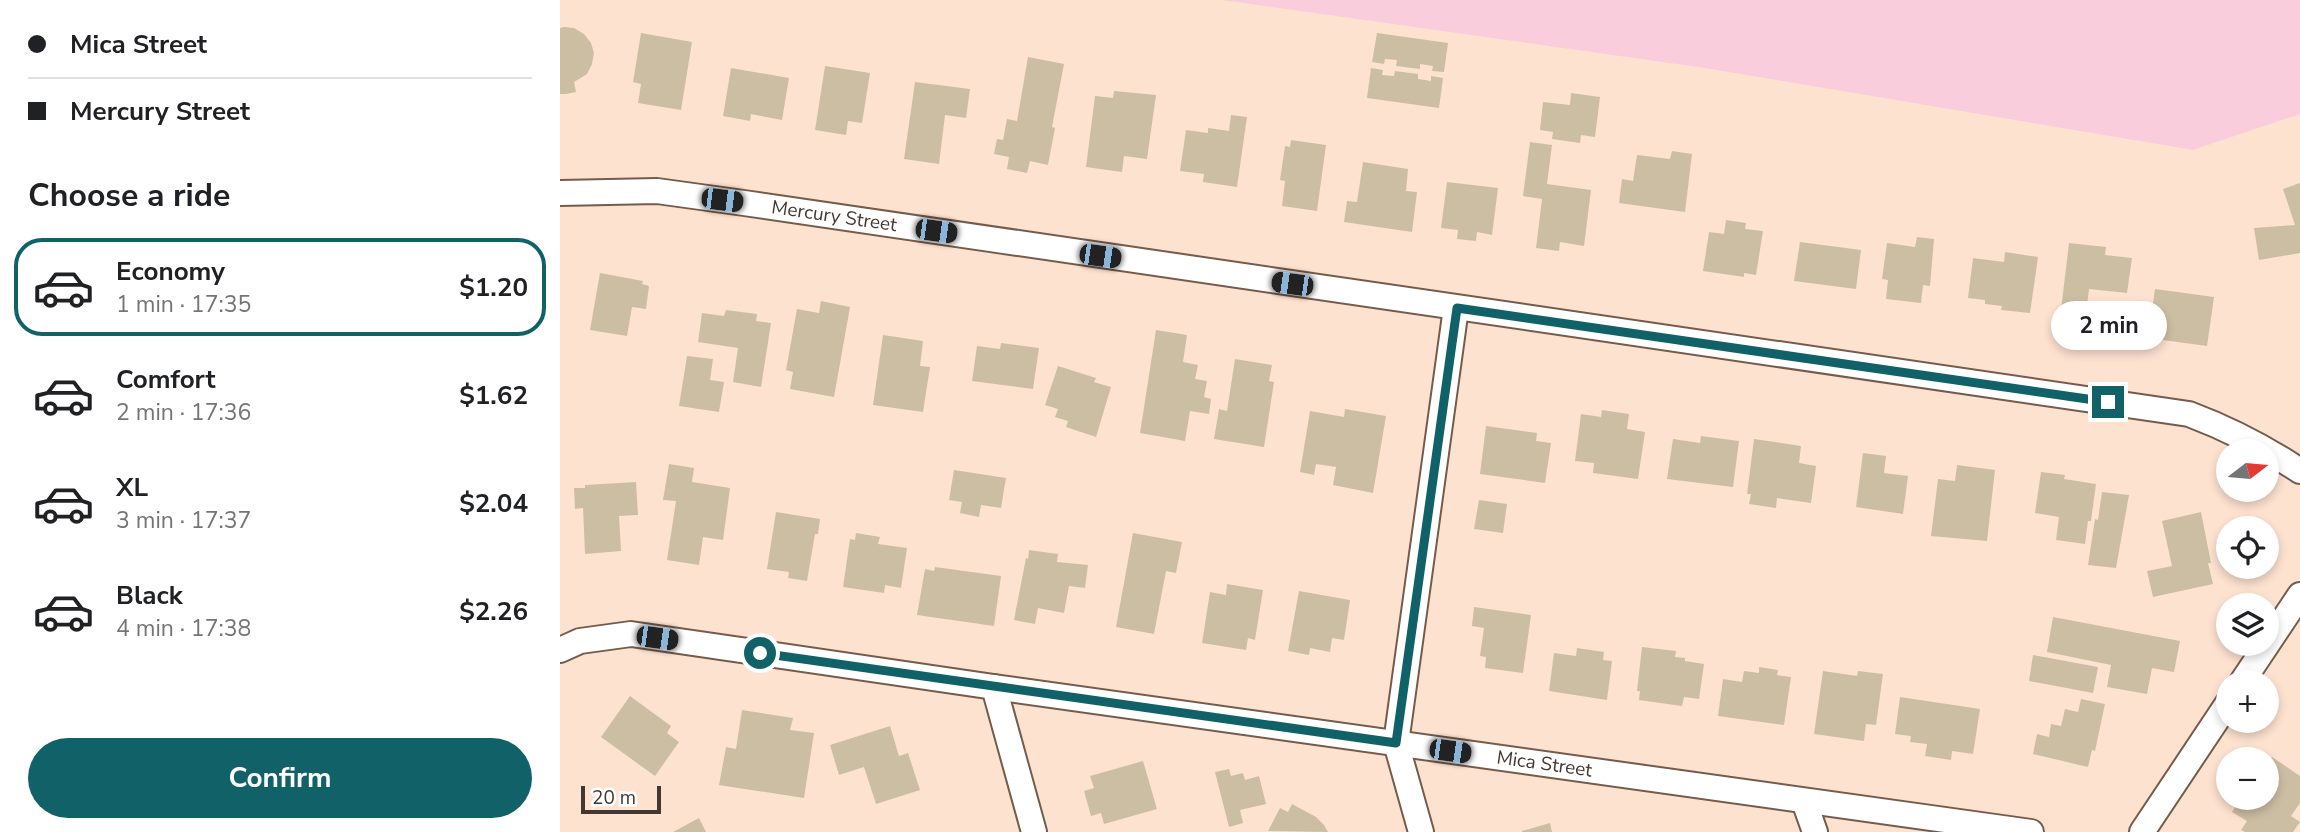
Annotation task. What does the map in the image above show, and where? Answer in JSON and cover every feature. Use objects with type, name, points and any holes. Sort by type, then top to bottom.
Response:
[{"type":"street","name":"Mercury Street","points":[[560,193],[670,193],[2189,414],[2258,444],[2300,471]]},
{"type":"street","points":[[1421,832],[1396,743],[1457,308]]},
{"type":"street","points":[[2250,670],[2300,595]]},
{"type":"street","name":"Mica Street","points":[[560,650],[580,641],[631,634],[2031,832]]},
{"type":"street","points":[[994,687],[1034,832]]},
{"type":"street","points":[[2142,832],[2216,721]]},
{"type":"street","points":[[1804,801],[1815,832]]},
{"type":"shaded area","points":[[1222,0],[2300,0],[2300,114],[2193,150],[1705,68]]},
{"type":"building","points":[[560,28],[574,28],[584,34],[594,53],[587,74],[574,82],[576,92],[560,94]]},
{"type":"building","points":[[641,33],[692,42],[681,110],[638,103],[641,84],[633,82]]},
{"type":"building","points":[[1377,33],[1448,43],[1444,72],[1432,71],[1433,66],[1420,64],[1420,69],[1396,66],[1397,60],[1385,59],[1384,64],[1372,62]]},
{"type":"building","points":[[1028,57],[1064,64],[1048,165],[1030,161],[1027,173],[1007,169],[1009,157],[994,154],[997,139],[1003,140],[1007,119],[1017,121]]},
{"type":"building","points":[[825,66],[870,73],[862,123],[848,121],[846,135],[815,130]]},
{"type":"building","points":[[731,68],[789,78],[782,120],[751,114],[750,121],[723,116]]},
{"type":"building","points":[[1371,68],[1383,70],[1382,75],[1394,76],[1395,71],[1418,74],[1418,79],[1431,81],[1431,76],[1443,78],[1439,108],[1367,98]]},
{"type":"building","points":[[915,82],[970,89],[966,118],[945,115],[939,164],[904,159]]},
{"type":"building","points":[[1114,91],[1156,95],[1147,159],[1124,156],[1122,172],[1086,167],[1095,96],[1113,98]]},
{"type":"building","points":[[1571,93],[1600,97],[1595,137],[1581,135],[1580,143],[1552,139],[1553,132],[1540,130],[1543,102],[1570,105]]},
{"type":"building","points":[[1231,115],[1247,117],[1237,187],[1203,182],[1204,174],[1180,171],[1186,130],[1208,133],[1208,128],[1229,131]]},
{"type":"building","points":[[1291,140],[1326,145],[1317,211],[1282,206],[1285,181],[1280,180],[1285,146],[1290,147]]},
{"type":"building","points":[[1530,142],[1552,145],[1547,184],[1591,190],[1584,246],[1560,242],[1559,251],[1536,248],[1542,199],[1523,196]]},
{"type":"building","points":[[1672,151],[1692,154],[1685,212],[1619,203],[1622,179],[1633,181],[1637,155],[1670,159]]},
{"type":"building","points":[[1363,162],[1408,169],[1406,191],[1417,192],[1412,232],[1344,222],[1347,201],[1357,202]]},
{"type":"building","points":[[1447,182],[1498,188],[1492,235],[1477,232],[1476,241],[1457,239],[1458,230],[1441,228]]},
{"type":"building","points":[[2300,183],[2300,253],[2259,260],[2254,228],[2295,225],[2283,189]]},
{"type":"building","points":[[1726,220],[1746,223],[1745,229],[1763,231],[1756,275],[1744,273],[1744,277],[1703,271],[1709,232],[1724,234]]},
{"type":"building","points":[[1917,237],[1934,239],[1930,286],[1923,285],[1921,303],[1886,299],[1888,280],[1882,279],[1887,243],[1915,247]]},
{"type":"building","points":[[1800,242],[1861,250],[1856,289],[1794,281]]},
{"type":"building","points":[[2069,243],[2106,247],[2105,255],[2132,258],[2127,293],[2089,289],[2086,313],[2061,310]]},
{"type":"building","points":[[2005,252],[2038,257],[2030,313],[2001,310],[2002,306],[1968,298],[1973,258],[2004,262]]},
{"type":"building","points":[[600,273],[643,281],[642,284],[649,286],[646,309],[632,307],[627,336],[590,330]]},
{"type":"building","points":[[2155,289],[2214,297],[2207,346],[2148,338]]},
{"type":"building","points":[[821,301],[850,307],[834,397],[790,389],[793,372],[786,370],[797,309],[819,313]]},
{"type":"building","points":[[726,310],[757,314],[756,321],[771,323],[761,387],[733,382],[738,348],[698,342],[702,313],[724,316]]},
{"type":"building","points":[[1156,330],[1187,335],[1183,362],[1198,365],[1195,379],[1207,381],[1204,397],[1211,399],[1209,414],[1190,411],[1185,441],[1140,433]]},
{"type":"building","points":[[883,335],[923,341],[920,366],[930,367],[923,412],[873,405]]},
{"type":"building","points":[[1001,343],[1039,348],[1033,389],[972,381],[977,346],[1000,349]]},
{"type":"building","points":[[687,356],[713,359],[710,380],[724,382],[719,412],[679,406]]},
{"type":"building","points":[[1235,359],[1272,365],[1269,381],[1274,382],[1264,447],[1214,439],[1219,409],[1227,411]]},
{"type":"building","points":[[1058,366],[1096,378],[1094,382],[1111,387],[1096,437],[1066,427],[1068,421],[1055,417],[1058,409],[1045,405]]},
{"type":"building","points":[[1345,409],[1386,416],[1373,493],[1333,485],[1336,467],[1316,464],[1314,475],[1300,472],[1310,411],[1344,417]]},
{"type":"building","points":[[1602,410],[1629,414],[1627,429],[1645,432],[1638,479],[1593,473],[1594,463],[1575,461],[1581,414],[1601,417]]},
{"type":"building","points":[[1486,426],[1537,433],[1536,441],[1551,443],[1545,483],[1480,474]]},
{"type":"building","points":[[1701,436],[1739,441],[1733,487],[1667,479],[1673,439],[1700,443]]},
{"type":"building","points":[[1754,439],[1801,446],[1799,463],[1816,466],[1811,503],[1777,498],[1776,508],[1749,504],[1751,494],[1747,494]]},
{"type":"building","points":[[1863,453],[1886,456],[1884,473],[1908,476],[1903,514],[1856,507]]},
{"type":"building","points":[[669,464],[694,468],[692,482],[730,488],[723,540],[703,537],[699,565],[667,560],[676,501],[663,500]]},
{"type":"building","points":[[1957,465],[1995,470],[1987,541],[1931,536],[1938,479],[1955,481]]},
{"type":"building","points":[[954,470],[1006,478],[1001,508],[981,505],[979,517],[960,513],[962,502],[949,500]]},
{"type":"building","points":[[2041,472],[2065,475],[2064,479],[2096,484],[2085,544],[2056,540],[2059,517],[2035,513]]},
{"type":"building","points":[[636,482],[638,515],[619,516],[621,551],[585,554],[583,508],[575,509],[574,488]]},
{"type":"building","points":[[2102,492],[2129,495],[2116,568],[2088,565]]},
{"type":"building","points":[[1479,500],[1507,504],[1503,533],[1474,529]]},
{"type":"building","points":[[776,512],[820,519],[807,581],[788,578],[789,572],[767,569]]},
{"type":"building","points":[[2201,512],[2213,584],[2153,597],[2147,571],[2172,566],[2162,521]]},
{"type":"building","points":[[856,533],[880,537],[878,544],[907,548],[901,588],[885,585],[884,593],[843,587],[850,539],[855,540]]},
{"type":"building","points":[[1133,533],[1182,542],[1176,573],[1166,571],[1154,634],[1116,627]]},
{"type":"building","points":[[1029,550],[1058,554],[1057,562],[1088,565],[1085,588],[1069,586],[1064,613],[1038,608],[1035,624],[1014,620]]},
{"type":"building","points":[[935,567],[1001,576],[994,626],[917,615],[925,569],[934,571]]},
{"type":"building","points":[[1227,584],[1263,590],[1255,640],[1248,638],[1246,650],[1202,643],[1210,592],[1226,595]]},
{"type":"building","points":[[1299,591],[1350,600],[1344,640],[1332,638],[1330,652],[1310,648],[1309,655],[1288,651]]},
{"type":"building","points":[[1474,607],[1531,615],[1523,673],[1485,668],[1486,657],[1480,656],[1484,628],[1472,626]]},
{"type":"building","points":[[2053,617],[2180,641],[2174,672],[2152,668],[2147,694],[2107,687],[2111,665],[2047,652]]},
{"type":"building","points":[[1642,647],[1676,651],[1675,657],[1704,664],[1699,699],[1684,697],[1682,706],[1639,700],[1640,691],[1637,691]]},
{"type":"building","points":[[1577,648],[1604,652],[1603,660],[1612,661],[1607,700],[1549,691],[1554,653],[1576,656]]},
{"type":"building","points":[[2033,655],[2098,667],[2093,693],[2029,681]]},
{"type":"building","points":[[1759,667],[1778,670],[1777,675],[1791,677],[1784,725],[1718,716],[1723,679],[1742,682],[1744,671],[1759,673]]},
{"type":"building","points":[[1823,671],[1857,676],[1858,671],[1883,674],[1876,725],[1866,724],[1864,741],[1814,734]]},
{"type":"building","points":[[630,696],[671,726],[667,733],[679,742],[655,776],[601,737]]},
{"type":"building","points":[[1900,697],[1980,709],[1973,754],[1952,751],[1951,760],[1925,756],[1927,744],[1910,742],[1911,736],[1895,734]]},
{"type":"building","points":[[2081,699],[2105,704],[2095,751],[2092,750],[2088,767],[2033,754],[2037,734],[2049,737],[2051,724],[2061,726],[2065,709],[2078,712]]},
{"type":"building","points":[[742,710],[793,718],[790,730],[814,733],[804,798],[719,785],[726,747],[736,749]]},
{"type":"building","points":[[890,726],[899,756],[908,753],[920,790],[876,804],[864,767],[839,775],[830,745]]},
{"type":"building","points":[[1143,761],[1157,809],[1104,824],[1101,813],[1091,816],[1084,791],[1094,788],[1090,776]]},
{"type":"building","points":[[2279,762],[2300,776],[2300,803],[2291,816],[2300,822],[2293,832],[2245,832],[2241,830],[2247,821],[2232,812],[2279,810]]},
{"type":"building","points":[[1229,769],[1231,776],[1243,773],[1245,780],[1259,776],[1266,804],[1240,810],[1243,823],[1229,827],[1215,772]]},
{"type":"building","points":[[1292,804],[1316,817],[1328,832],[1268,831],[1280,808],[1288,812]]},
{"type":"building","points":[[699,818],[706,832],[673,832]]},
{"type":"building","points":[[1550,823],[1552,832],[1522,832],[1522,831]]},
{"type":"route","points":[[760,653],[1396,743],[1457,308],[2108,402]]}]
